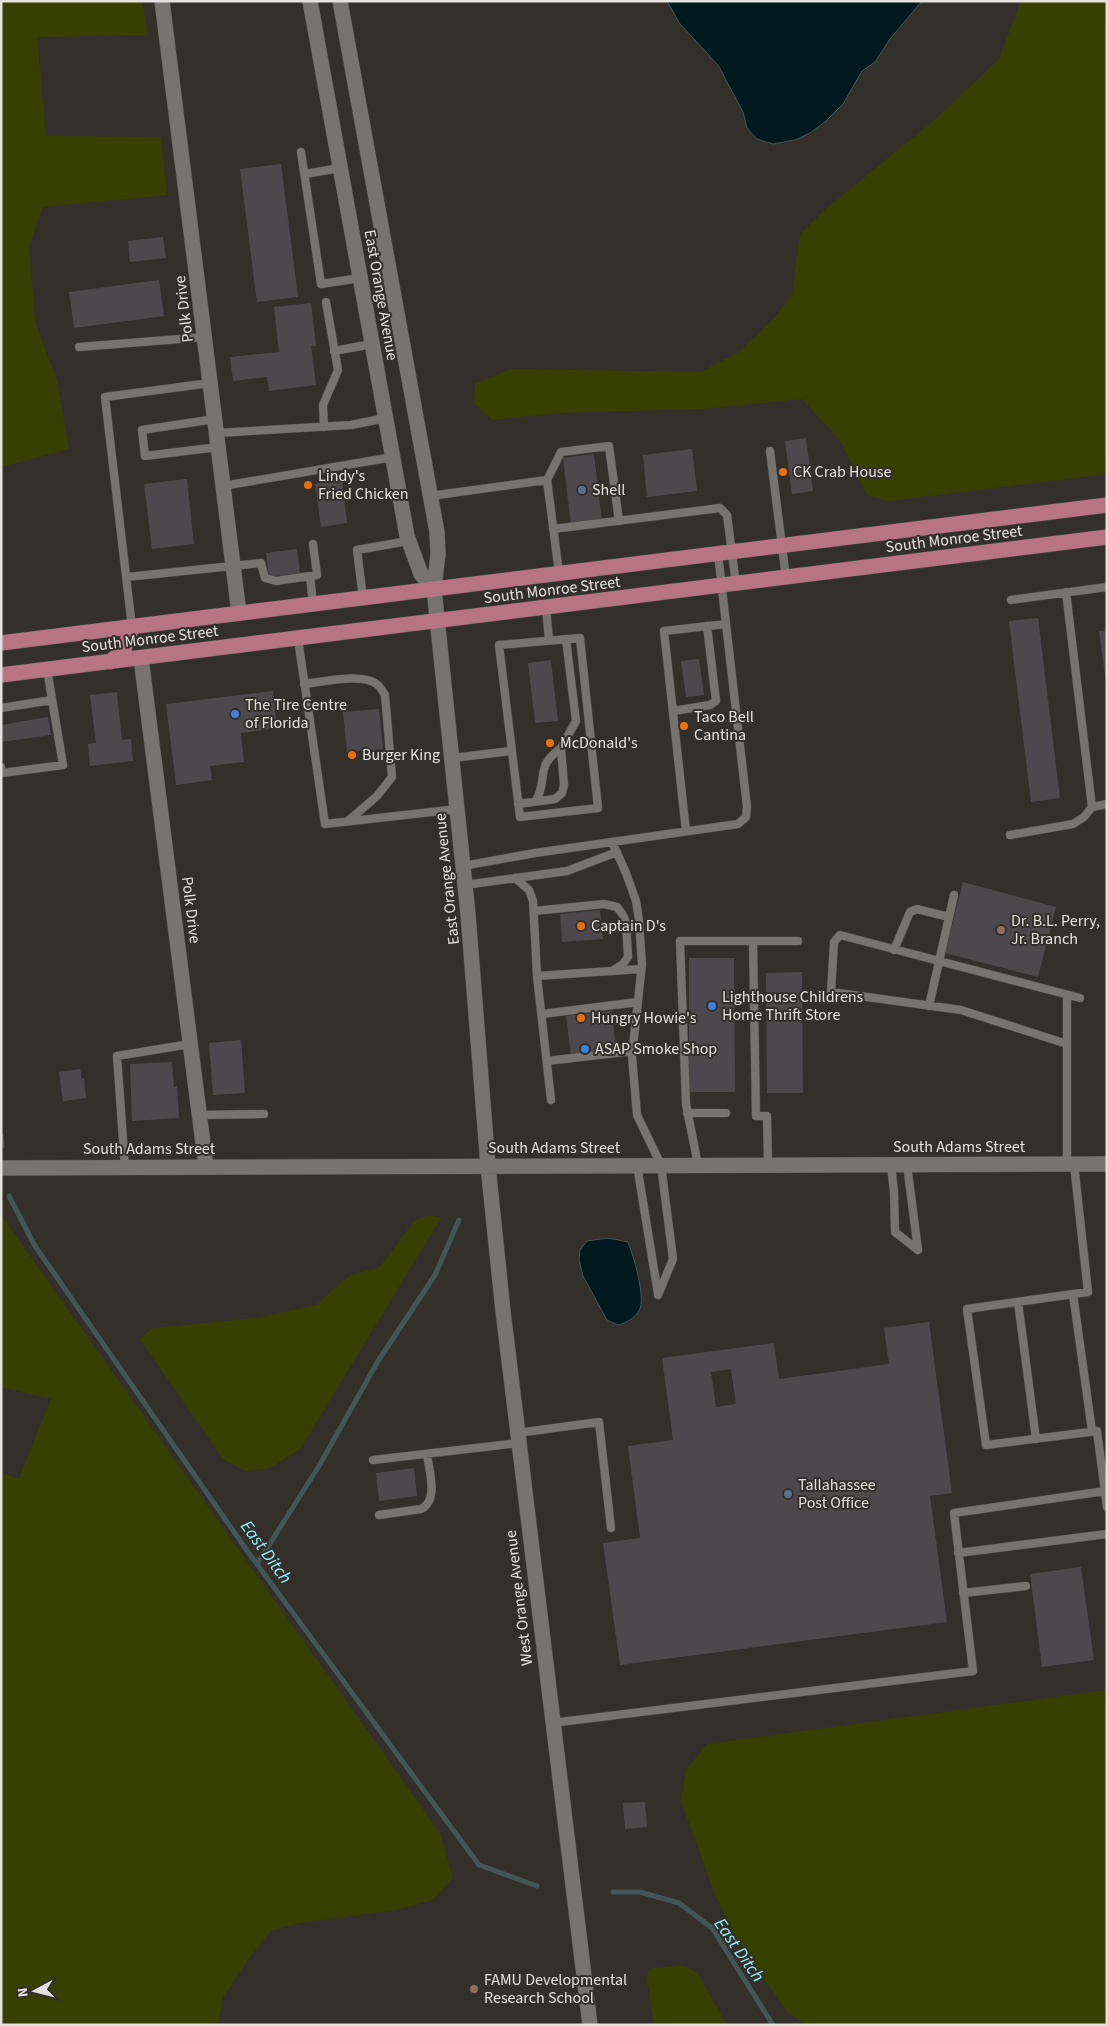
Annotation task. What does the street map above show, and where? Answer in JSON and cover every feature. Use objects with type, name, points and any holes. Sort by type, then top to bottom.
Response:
[{"type":"main road","name":"Polk Drive","points":[[162,1],[239,613]]},
{"type":"main road","name":"East Orange Avenue","points":[[310,1],[408,541],[421,574],[434,589]]},
{"type":"main road","name":"East Orange Avenue","points":[[340,1],[437,532],[438,554],[434,589],[458,808],[482,1065],[488,1166]]},
{"type":"main road","name":"South Monroe Street","points":[[1,643],[1107,506]]},
{"type":"main road","name":"South Monroe Street","points":[[1,675],[1107,537]]},
{"type":"main road","points":[[110,662],[124,649],[132,626]]},
{"type":"main road","name":"Polk Drive","points":[[141,658],[206,1167]]},
{"type":"main road","name":"South Adams Street","points":[[1,1168],[1107,1164]]},
{"type":"main road","name":"West Orange Avenue","points":[[488,1166],[517,1438],[590,2025]]},
{"type":"lane","points":[[301,152],[321,284],[360,278]]},
{"type":"lane","points":[[304,174],[340,168]]},
{"type":"lane","points":[[324,426],[323,405],[338,370],[326,302]]},
{"type":"lane","points":[[79,347],[205,337]]},
{"type":"lane","points":[[334,351],[372,344]]},
{"type":"lane","points":[[132,626],[105,397],[210,383]]},
{"type":"lane","points":[[217,433],[145,456],[142,430],[217,433],[351,424],[386,418]]},
{"type":"lane","points":[[559,573],[547,480],[560,452],[608,446],[619,520]]},
{"type":"lane","points":[[770,451],[786,578]]},
{"type":"lane","points":[[222,486],[393,457]]},
{"type":"lane","points":[[430,496],[547,480]]},
{"type":"lane","points":[[463,866],[535,853],[738,824],[746,817],[747,807],[726,624],[728,585],[724,553],[727,515],[720,508],[553,529]]},
{"type":"lane","points":[[362,598],[357,550],[408,541]]},
{"type":"lane","points":[[127,577],[261,563],[265,578],[276,581],[317,575],[313,544]]},
{"type":"lane","points":[[724,553],[728,585]]},
{"type":"lane","points":[[310,576],[314,604]]},
{"type":"lane","points":[[1011,600],[1107,587]]},
{"type":"lane","points":[[1066,592],[1092,807]]},
{"type":"lane","points":[[546,608],[549,640]]},
{"type":"lane","points":[[686,831],[664,631],[726,624]]},
{"type":"lane","points":[[672,711],[710,705],[716,701],[707,626]]},
{"type":"lane","points":[[580,638],[598,808],[520,817],[499,645],[566,639],[580,638]]},
{"type":"lane","points":[[298,639],[326,824],[458,808]]},
{"type":"lane","points":[[536,802],[542,790],[543,766],[561,748],[576,721],[566,639]]},
{"type":"lane","points":[[1,767],[2,773],[64,765],[47,669]]},
{"type":"lane","points":[[304,684],[358,678],[378,685],[385,695],[392,777],[381,792],[348,821]]},
{"type":"lane","points":[[1,708],[52,700]]},
{"type":"lane","points":[[518,804],[555,799],[562,793],[564,785],[561,748]]},
{"type":"lane","points":[[452,758],[511,751]]},
{"type":"lane","points":[[1010,835],[1073,824],[1084,817],[1092,807],[1107,804]]},
{"type":"lane","points":[[612,842],[636,901],[639,920],[641,969],[633,1051],[637,1115],[661,1166],[673,1259],[658,1294],[638,1165]]},
{"type":"lane","points":[[465,885],[567,871],[617,852]]},
{"type":"lane","points":[[514,878],[529,890],[533,901],[537,976],[551,1100]]},
{"type":"lane","points":[[929,1006],[954,894]]},
{"type":"lane","points":[[534,912],[604,904],[617,907],[626,922],[628,957],[623,964],[612,971]]},
{"type":"lane","points":[[894,950],[910,912],[917,909],[949,917]]},
{"type":"lane","points":[[1067,1044],[961,1010],[831,992],[834,942],[840,936],[1080,998]]},
{"type":"lane","points":[[698,1165],[687,1112],[680,941],[798,941]]},
{"type":"lane","points":[[753,941],[756,1116],[767,1116],[768,1165]]},
{"type":"lane","points":[[537,976],[641,969]]},
{"type":"lane","points":[[1067,995],[1071,1164],[1088,1292],[967,1309],[986,1445],[1095,1431]]},
{"type":"lane","points":[[542,1014],[638,1002]]},
{"type":"lane","points":[[125,1167],[117,1056],[190,1044]]},
{"type":"lane","points":[[546,1061],[633,1051]]},
{"type":"lane","points":[[687,1112],[726,1113]]},
{"type":"lane","points":[[200,1115],[264,1114]]},
{"type":"lane","points":[[891,1165],[895,1232],[918,1250],[907,1164]]},
{"type":"lane","points":[[1073,1294],[1107,1507]]},
{"type":"lane","points":[[1018,1302],[1036,1439]]},
{"type":"lane","points":[[373,1460],[427,1454],[598,1422],[612,1528]]},
{"type":"lane","points":[[379,1515],[421,1510],[427,1506],[431,1495],[427,1454]]},
{"type":"lane","points":[[552,1723],[972,1671],[954,1512],[1105,1491]]},
{"type":"lane","points":[[958,1553],[1107,1534]]},
{"type":"lane","points":[[963,1593],[1026,1586]]},
{"type":"green space","points":[[1,1],[142,1],[148,35],[37,37],[46,136],[161,137],[167,195],[42,207],[29,246],[35,322],[57,381],[69,449],[1,467]]},
{"type":"green space","points":[[1021,1],[1107,1],[1107,474],[888,501],[867,495],[840,440],[802,399],[700,409],[558,413],[492,420],[474,403],[475,384],[510,369],[701,372],[739,352],[777,315],[792,294],[800,235],[827,208],[937,118],[999,59]]},
{"type":"green space","points":[[1,1215],[440,1833],[453,1878],[432,1900],[395,1910],[299,1923],[271,1931],[250,1957],[223,1997],[218,2025],[1,2025],[1,1473],[19,1479],[51,1399],[1,1387]]},
{"type":"green space","points":[[429,1215],[441,1218],[300,1449],[270,1468],[245,1471],[223,1459],[140,1339],[153,1328],[256,1318],[316,1305],[349,1276],[380,1267],[414,1221]]},
{"type":"green space","points":[[1107,1690],[1107,2025],[808,2025],[788,2013],[737,1940],[715,1894],[681,1801],[686,1770],[707,1744]]},
{"type":"green space","points":[[685,1966],[697,1973],[727,2025],[654,2025],[647,1978],[648,1971],[652,1968]]},
{"type":"water","points":[[667,1],[922,1],[890,39],[875,62],[862,71],[843,104],[826,121],[810,133],[795,140],[773,144],[757,139],[747,128],[743,112],[718,65],[680,24]]},
{"type":"water","points":[[608,1238],[628,1242],[641,1291],[641,1305],[636,1315],[618,1325],[607,1320],[583,1276],[579,1260],[580,1250],[587,1241]]},
{"type":"building","points":[[281,164],[298,297],[257,302],[240,169]]},
{"type":"building","points":[[163,237],[166,258],[130,262],[128,241]]},
{"type":"building","points":[[159,280],[164,316],[74,328],[69,292]]},
{"type":"building","points":[[311,303],[316,346],[311,346],[316,385],[269,391],[267,377],[233,381],[230,357],[279,352],[274,307]]},
{"type":"building","points":[[806,438],[813,491],[792,494],[785,441]]},
{"type":"building","points":[[692,449],[697,491],[647,497],[643,455]]},
{"type":"building","name":"Shell","points":[[594,454],[602,522],[571,525],[563,458]]},
{"type":"building","points":[[187,479],[194,544],[152,549],[144,484]]},
{"type":"building","points":[[342,480],[347,523],[321,527],[315,484]]},
{"type":"building","points":[[297,549],[300,573],[269,577],[266,553]]},
{"type":"building","points":[[1038,618],[1060,798],[1031,802],[1009,621]]},
{"type":"building","points":[[1107,630],[1107,682],[1106,682],[1099,631]]},
{"type":"building","points":[[699,659],[704,695],[686,697],[681,661]]},
{"type":"building","points":[[551,660],[558,721],[535,723],[528,663]]},
{"type":"building","points":[[273,691],[277,728],[241,733],[244,762],[210,766],[212,780],[176,785],[166,704]]},
{"type":"building","points":[[117,692],[122,740],[131,739],[133,761],[90,766],[88,744],[96,743],[90,695]]},
{"type":"building","points":[[379,709],[383,749],[347,752],[343,712]]},
{"type":"building","points":[[48,717],[51,735],[1,742],[1,725]]},
{"type":"building","name":"Dr. B.L. Perry, Jr. Branch","points":[[963,882],[1056,907],[1038,977],[945,953]]},
{"type":"building","name":"Captain D's","points":[[600,910],[603,939],[562,942],[560,914]]},
{"type":"building","name":"Lighthouse Childrens Home Thrift Store","points":[[689,958],[734,958],[735,1092],[689,1092]]},
{"type":"building","points":[[802,972],[803,1093],[767,1093],[766,973]]},
{"type":"building","points":[[612,1011],[616,1050],[571,1055],[566,1016]]},
{"type":"building","points":[[241,1040],[245,1093],[213,1095],[209,1043]]},
{"type":"building","points":[[172,1062],[174,1087],[177,1086],[179,1118],[132,1121],[130,1064]]},
{"type":"building","points":[[80,1069],[82,1079],[84,1078],[86,1098],[63,1101],[59,1072]]},
{"type":"building","name":"Tallahassee Post Office","points":[[929,1322],[952,1493],[930,1496],[947,1622],[620,1665],[603,1543],[640,1538],[628,1446],[673,1440],[662,1358],[774,1343],[779,1379],[889,1364],[884,1328]],"holes":[[[731,1369],[736,1404],[716,1407],[711,1372]]]},
{"type":"building","points":[[414,1468],[417,1496],[379,1501],[376,1473]]},
{"type":"building","points":[[1081,1567],[1094,1660],[1042,1667],[1030,1574]]},
{"type":"building","points":[[645,1802],[647,1827],[625,1829],[623,1803]]},
{"type":"waterway","name":"East Ditch","points":[[1,1136],[2,1146]]},
{"type":"waterway","name":"East Ditch","points":[[9,1196],[35,1246],[248,1552],[479,1865],[537,1886]]},
{"type":"waterway","points":[[257,1564],[319,1466],[378,1361],[435,1275],[459,1220]]},
{"type":"waterway","name":"East Ditch","points":[[613,1892],[640,1892],[679,1903],[712,1928],[773,2025]]},
{"type":"place","name":"CK Crab House","points":[[783,472]]},
{"type":"place","name":"Lindy's Fried Chicken","points":[[308,485]]},
{"type":"place","name":"Shell","points":[[582,490]]},
{"type":"place","name":"The Tire Centre of Florida","points":[[235,714]]},
{"type":"place","name":"Taco Bell Cantina","points":[[684,726]]},
{"type":"place","name":"McDonald's","points":[[550,743]]},
{"type":"place","name":"Burger King","points":[[352,755]]},
{"type":"place","name":"Captain D's","points":[[581,926]]},
{"type":"place","name":"Dr. B.L. Perry, Jr. Branch","points":[[1001,930]]},
{"type":"place","name":"Lighthouse Childrens Home Thrift Store","points":[[712,1006]]},
{"type":"place","name":"Hungry Howie's","points":[[581,1018]]},
{"type":"place","name":"ASAP Smoke Shop","points":[[585,1049]]},
{"type":"place","name":"Tallahassee Post Office","points":[[788,1494]]},
{"type":"place","name":"FAMU Developmental Research School","points":[[474,1989]]}]
